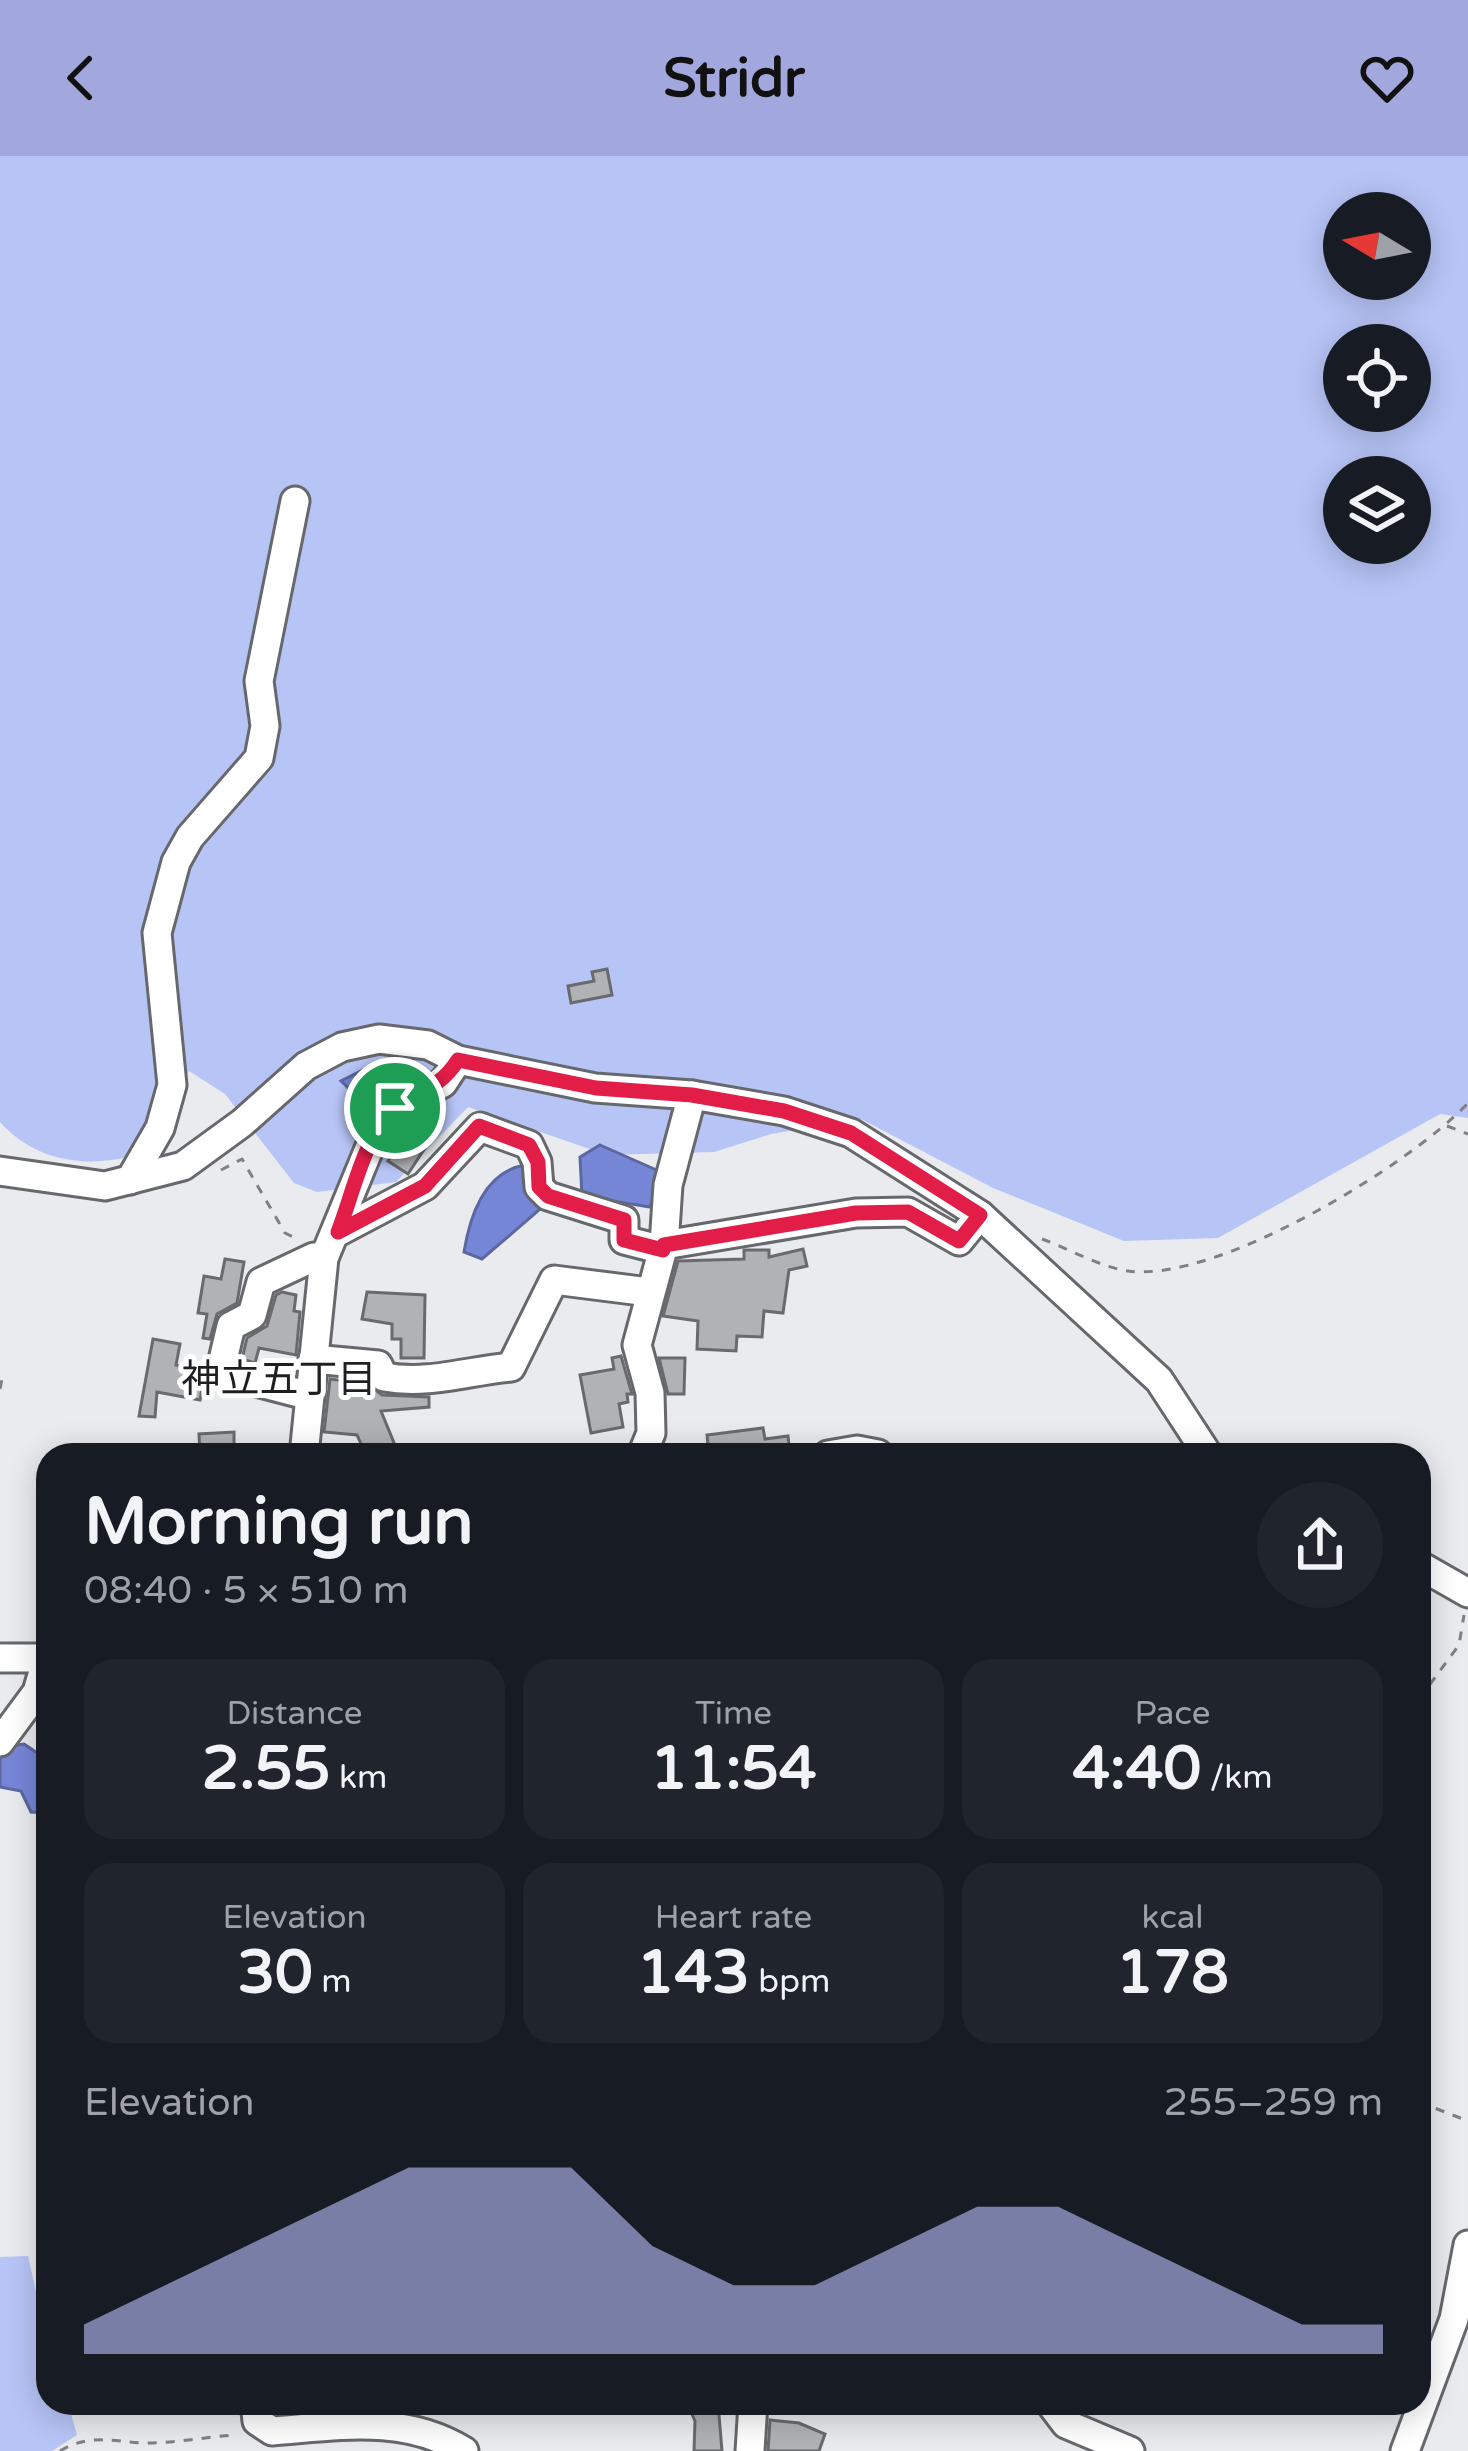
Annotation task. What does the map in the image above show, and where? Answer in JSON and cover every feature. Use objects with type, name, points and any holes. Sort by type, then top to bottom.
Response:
[{"type":"street","points":[[130,1180],[160,1128],[172,1084],[158,933],[176,862],[190,837],[260,758],[265,726],[260,681],[295,501]]},
{"type":"street","points":[[0,1171],[105,1186],[183,1166],[242,1123],[306,1066],[342,1047],[379,1039],[596,1088],[692,1095],[784,1111],[851,1133],[980,1215],[1159,1380],[1200,1443]]},
{"type":"street","points":[[310,1396],[226,1374],[222,1364],[231,1326],[252,1315],[261,1282],[319,1257],[338,1232],[376,1132],[395,1108],[443,1083],[458,1060]]},
{"type":"street","points":[[647,1443],[650,1393],[637,1345],[664,1248],[668,1185],[692,1095]]},
{"type":"street","points":[[338,1232],[425,1186],[479,1126],[529,1145],[538,1162],[539,1187],[548,1196],[624,1220],[624,1240],[664,1248],[856,1213],[908,1212],[959,1241],[980,1215]]},
{"type":"street","points":[[305,1443],[319,1257]]},
{"type":"street","points":[[314,1359],[378,1365],[384,1377],[429,1382],[466,1369],[511,1366],[554,1280],[649,1292]]},
{"type":"street","points":[[1431,1574],[1466,1602]]},
{"type":"street","points":[[0,1658],[36,1658]]},
{"type":"street","points":[[0,1742],[36,1693]]},
{"type":"street","points":[[1431,2381],[1454,2319],[1468,2245]]},
{"type":"street","points":[[750,2451],[759,2415]]},
{"type":"street","points":[[1059,2415],[1066,2424],[1130,2451]]},
{"type":"street","points":[[1405,2451],[1418,2415]]},
{"type":"street","points":[[257,2429],[382,2423],[424,2429],[464,2451]]},
{"type":"path","points":[[1043,1239],[1128,1271],[1195,1262],[1331,1205],[1447,1126],[1468,1103]]},
{"type":"path","points":[[1447,1126],[1468,1134]]},
{"type":"path","points":[[208,1177],[242,1159],[285,1233],[319,1257]]},
{"type":"path","points":[[0,1389],[3,1374]]},
{"type":"path","points":[[1431,1683],[1459,1645],[1466,1602]]},
{"type":"path","points":[[1431,2106],[1468,2120]]},
{"type":"path","points":[[60,2451],[76,2441],[101,2438],[150,2443],[257,2429]]},
{"type":"shaded area","points":[[0,156],[1468,156],[1468,1118],[1440,1114],[1218,1238],[1124,1241],[993,1188],[861,1119],[771,1134],[714,1152],[607,1155],[468,1107],[396,1182],[317,1192],[294,1183],[225,1094],[189,1071],[128,1157],[58,1158],[13,1135],[0,1122]]},
{"type":"shaded area","points":[[28,2256],[36,2292],[36,2415],[71,2415],[77,2435],[52,2451],[0,2451],[0,2257]]},
{"type":"water","points":[[381,1061],[409,1066],[413,1075],[366,1105],[341,1081]]},
{"type":"water","points":[[600,1145],[661,1172],[650,1207],[582,1196],[580,1157]]},
{"type":"water","points":[[525,1165],[546,1204],[482,1259],[464,1252],[481,1197],[499,1176]]},
{"type":"water","points":[[24,1744],[36,1752],[36,1812],[31,1812],[21,1791],[0,1787],[0,1759],[10,1746]]},
{"type":"building","points":[[607,969],[612,995],[571,1003],[568,986],[594,981],[592,972]]},
{"type":"building","points":[[413,1121],[434,1134],[408,1174],[388,1161]]},
{"type":"building","points":[[803,1249],[807,1266],[789,1270],[783,1313],[764,1311],[762,1337],[737,1336],[736,1351],[697,1349],[698,1321],[663,1316],[678,1261],[744,1259],[744,1250],[769,1250],[769,1257]]},
{"type":"building","points":[[225,1259],[244,1262],[237,1303],[217,1314],[210,1339],[203,1338],[207,1314],[198,1313],[204,1276],[221,1279]]},
{"type":"building","points":[[367,1292],[425,1295],[424,1358],[401,1358],[401,1339],[392,1339],[392,1324],[362,1319]]},
{"type":"building","points":[[276,1295],[296,1295],[294,1311],[300,1312],[296,1355],[259,1348],[255,1363],[242,1359],[247,1338],[267,1326]]},
{"type":"building","points":[[153,1339],[180,1344],[176,1365],[205,1371],[200,1400],[157,1392],[155,1417],[139,1416]]},
{"type":"building","points":[[621,1356],[632,1394],[627,1394],[628,1402],[619,1404],[623,1427],[591,1433],[580,1375],[614,1369],[612,1358]]},
{"type":"building","points":[[659,1358],[685,1358],[684,1394],[668,1394]]},
{"type":"building","points":[[330,1379],[368,1384],[382,1395],[429,1397],[429,1407],[381,1411],[394,1443],[361,1443],[357,1435],[324,1432]]},
{"type":"building","points":[[763,1428],[765,1439],[788,1436],[789,1443],[708,1443],[707,1435]]},
{"type":"building","points":[[234,1432],[234,1443],[199,1443],[199,1434]]},
{"type":"building","points":[[692,2415],[719,2415],[722,2451],[694,2451]]},
{"type":"building","points":[[770,2420],[799,2423],[825,2434],[819,2451],[768,2451]]},
{"type":"district","name":"神立五丁目","points":[[279,1379]]},
{"type":"route","points":[[458,1060],[596,1088],[692,1095],[784,1111],[851,1133],[980,1215],[959,1241],[908,1212],[856,1213],[664,1245],[663,1250],[624,1240],[624,1220],[564,1205],[548,1196],[539,1187],[538,1162],[529,1145],[479,1126],[425,1186],[338,1232],[376,1132],[395,1108],[443,1083],[458,1060]]}]
